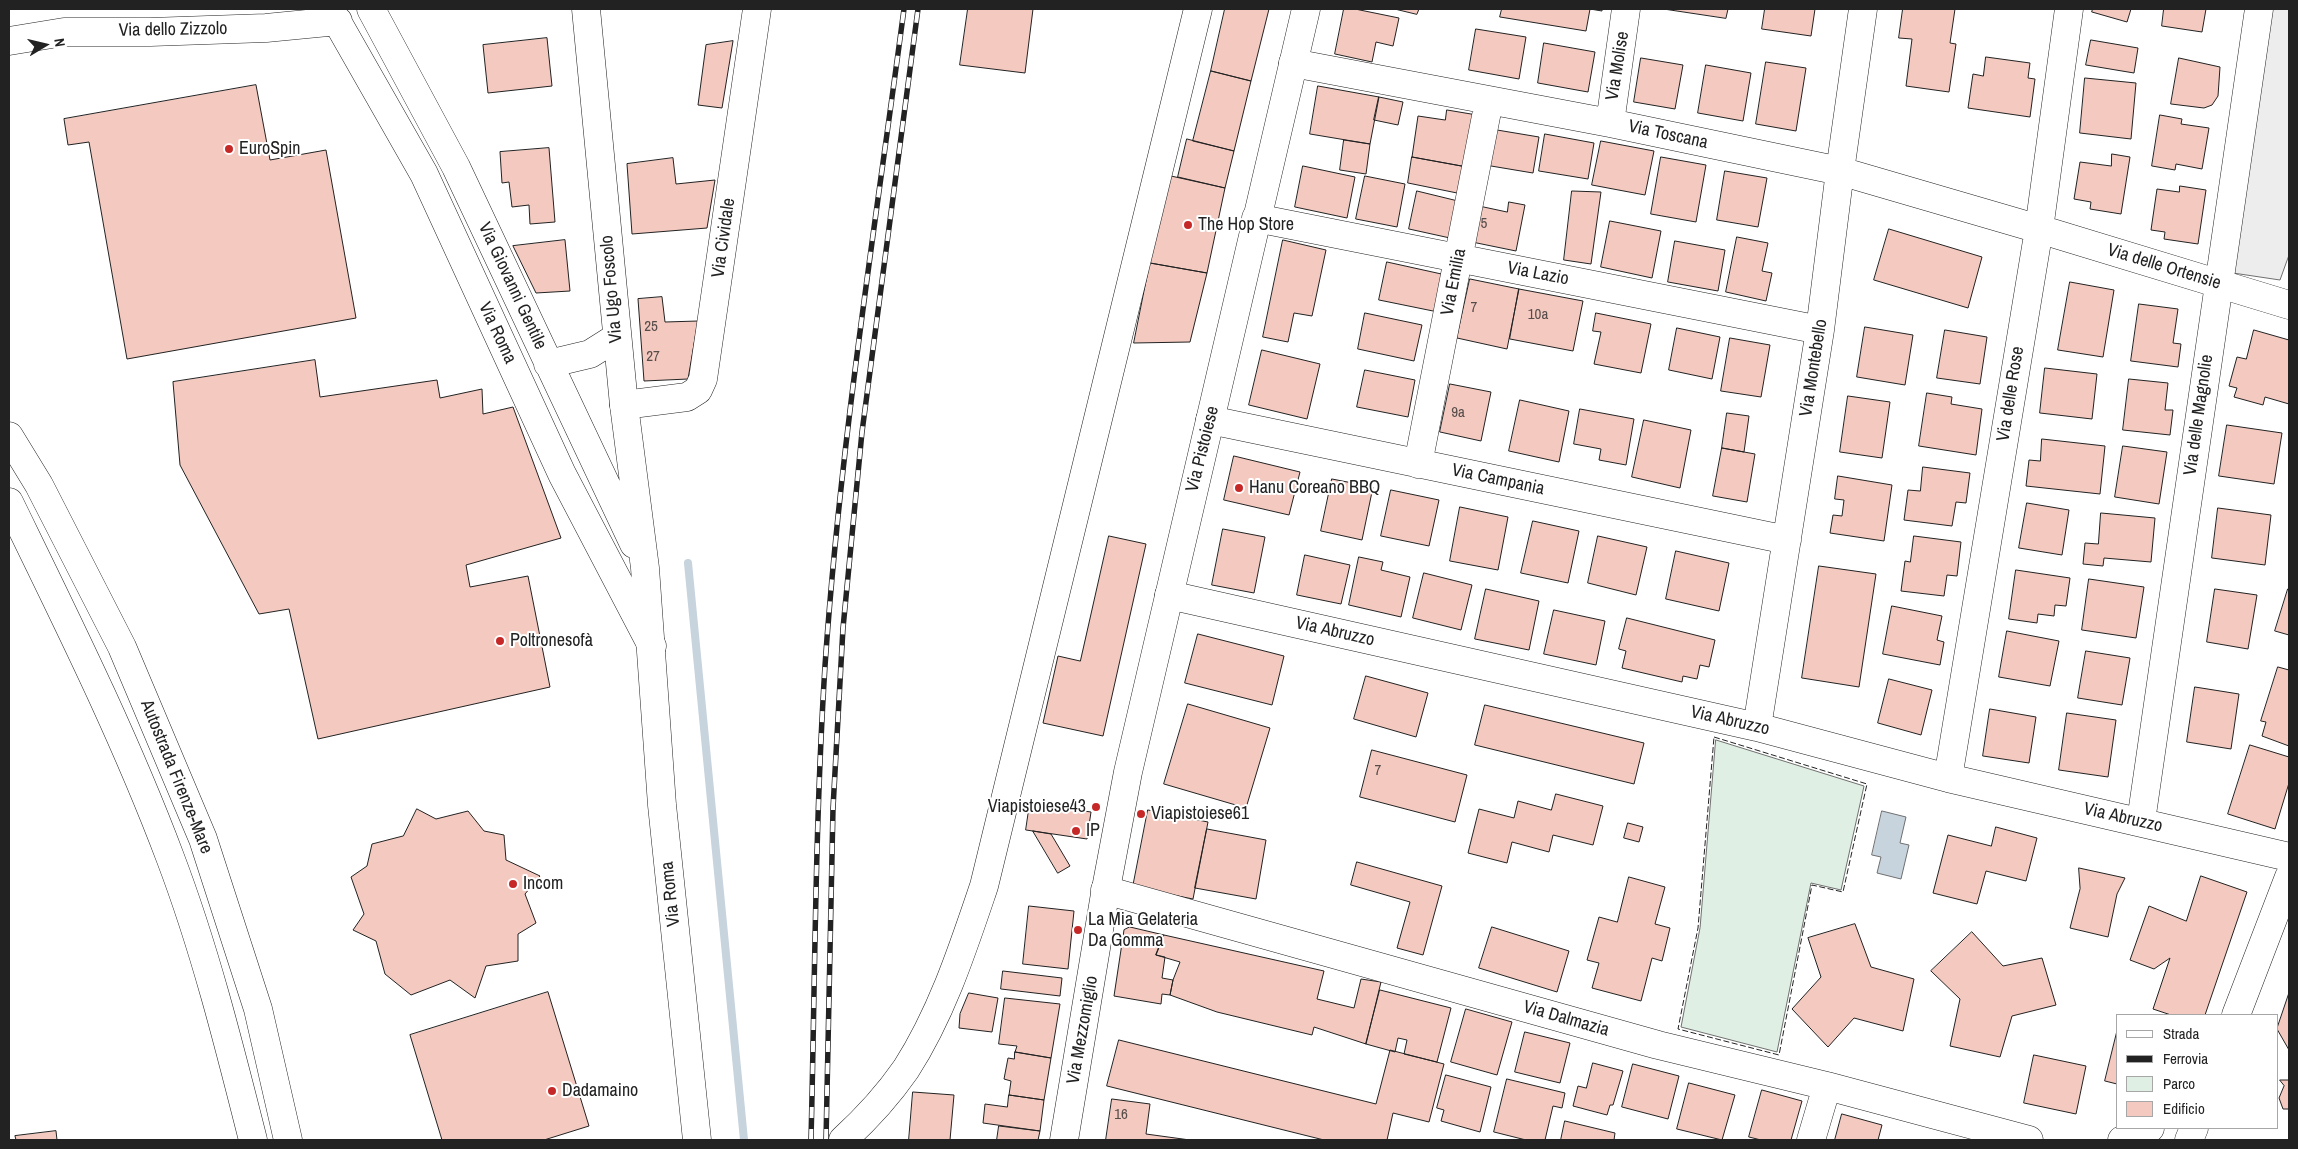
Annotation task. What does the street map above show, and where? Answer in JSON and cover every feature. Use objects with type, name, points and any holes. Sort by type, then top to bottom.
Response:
[{"type":"main road","name":"Via Giovanni Gentile","points":[[371,9],[456,167],[645,568]]},
{"type":"main road","name":"Via Ugo Foscolo","points":[[586,9],[624,405],[645,568]]},
{"type":"main road","name":"Via Cividale","points":[[624,405],[687,397],[698,390],[703,379],[757,9]]},
{"type":"main road","points":[[843,1140],[866,1118],[906,1069],[931,1022],[957,964],[984,886],[1198,9]]},
{"type":"main road","name":"Via Pistoiese","points":[[1106,890],[1128,772],[1305,9]]},
{"type":"main road","name":"Via Molise","points":[[1610,123],[1626,9]]},
{"type":"main road","name":"Via Montebello","points":[[1758,727],[1820,330],[1840,171],[1864,9]]},
{"type":"main road","name":"Via delle Rose","points":[[1948,778],[2039,229],[2069,9]]},
{"type":"main road","name":"Via delle Magnolie","points":[[2141,821],[2259,9]]},
{"type":"main road","name":"Via dello Zizzolo","points":[[9,41],[64,32],[150,32],[266,28],[334,15]]},
{"type":"main road","name":"Via Roma","points":[[334,15],[424,174],[562,474],[652,646]]},
{"type":"main road","name":"Via Toscana","points":[[1292,63],[1610,123],[1840,171],[2039,229]]},
{"type":"main road","name":"Via Emilia","points":[[1418,464],[1489,101]]},
{"type":"main road","name":"Via Lazio","points":[[1256,218],[1820,330]]},
{"type":"main road","name":"Via delle Ortensie","points":[[2039,229],[2289,305]]},
{"type":"main road","points":[[548,364],[590,354],[617,337]]},
{"type":"main road","name":"Via Campania","points":[[1210,420],[1787,540]]},
{"type":"main road","name":"Autostrada Firenze-Mare","points":[[9,436],[40,485],[122,647],[203,838],[258,1010],[288,1140]]},
{"type":"main road","name":"Autostrada Firenze-Mare","points":[[9,502],[91,668],[170,857],[222,1013],[253,1140]]},
{"type":"main road","name":"Via Roma","points":[[645,568],[662,805],[697,1140]]},
{"type":"main road","name":"Via Abruzzo","points":[[1169,595],[1758,727],[1948,778],[2141,821],[2289,858]]},
{"type":"main road","points":[[2236,1014],[2289,877]]},
{"type":"main road","name":"Via Dalmazia","points":[[1106,890],[1658,1045],[1828,1086],[2029,1140]]},
{"type":"main road","name":"Via Mezzomiglio","points":[[1064,1140],[1106,890]]},
{"type":"main road","points":[[1812,1140],[1828,1086]]},
{"type":"main road","points":[[2122,1140],[2148,1129]]},
{"type":"green space","points":[[1716,740],[1864,786],[1841,890],[1811,883],[1777,1052],[1681,1027],[1700,928]]},
{"type":"shaded area","points":[[2272,9],[2289,9],[2289,255],[2280,280],[2233,273]]},
{"type":"shaded area","points":[[1882,811],[1906,817],[1900,843],[1909,845],[1901,879],[1877,873],[1881,857],[1872,855]]},
{"type":"building","points":[[968,9],[1033,9],[1025,73],[960,65]]},
{"type":"building","points":[[1225,9],[1269,9],[1251,81],[1211,71]]},
{"type":"building","points":[[1344,9],[1355,9],[1399,18],[1393,46],[1376,42],[1372,62],[1335,54]]},
{"type":"building","points":[[1395,9],[1419,9],[1417,14]]},
{"type":"building","points":[[1502,9],[1590,9],[1586,31],[1500,17]]},
{"type":"building","points":[[1664,9],[1728,9],[1726,18]]},
{"type":"building","points":[[1765,9],[1815,9],[1811,36],[1762,29]]},
{"type":"building","points":[[1903,9],[1955,9],[1950,43],[1956,44],[1949,92],[1906,86],[1912,39],[1899,38]]},
{"type":"building","points":[[2093,9],[2131,9],[2127,22],[2092,12]]},
{"type":"building","points":[[2164,9],[2206,9],[2202,32],[2162,26]]},
{"type":"building","points":[[1476,29],[1526,37],[1519,79],[1469,70]]},
{"type":"building","points":[[547,38],[552,86],[488,93],[483,45]]},
{"type":"building","points":[[2091,40],[2138,48],[2134,73],[2086,65]]},
{"type":"building","points":[[733,41],[722,108],[698,105],[706,45]]},
{"type":"building","points":[[1544,43],[1595,52],[1588,92],[1538,83]]},
{"type":"building","points":[[1986,57],[2030,63],[2028,78],[2035,79],[2030,117],[1968,108],[1973,74],[1983,76]]},
{"type":"building","points":[[1641,58],[1683,65],[1675,109],[1634,102]]},
{"type":"building","points":[[2179,58],[2220,67],[2218,96],[2212,105],[2204,108],[2171,104]]},
{"type":"building","points":[[1766,62],[1806,68],[1796,131],[1756,124]]},
{"type":"building","points":[[1706,65],[1751,73],[1743,121],[1698,113]]},
{"type":"building","points":[[1211,71],[1251,81],[1234,151],[1193,141]]},
{"type":"building","points":[[2085,78],[2136,83],[2131,139],[2080,133]]},
{"type":"building","points":[[256,85],[270,160],[326,150],[356,318],[127,359],[89,142],[68,145],[64,119]]},
{"type":"building","points":[[1318,86],[1379,97],[1370,144],[1310,134]]},
{"type":"building","points":[[1379,97],[1403,102],[1398,125],[1374,120]]},
{"type":"building","points":[[1447,110],[1477,115],[1467,167],[1412,157],[1418,116],[1445,120]]},
{"type":"building","points":[[2160,115],[2182,119],[2181,124],[2209,128],[2202,169],[2176,164],[2175,170],[2152,166]]},
{"type":"building","points":[[1491,129],[1539,137],[1533,173],[1485,165]]},
{"type":"building","points":[[1545,134],[1594,143],[1588,179],[1539,171]]},
{"type":"building","points":[[1187,139],[1234,151],[1225,188],[1178,177]]},
{"type":"building","points":[[1344,140],[1370,144],[1366,174],[1340,170]]},
{"type":"building","points":[[1601,141],[1654,151],[1645,195],[1592,185]]},
{"type":"building","points":[[549,148],[555,222],[530,224],[529,205],[512,207],[509,182],[502,183],[500,152]]},
{"type":"building","points":[[2112,154],[2130,157],[2121,214],[2090,209],[2091,202],[2074,199],[2080,162],[2111,166]]},
{"type":"building","points":[[1412,157],[1467,167],[1462,194],[1408,183]]},
{"type":"building","points":[[1661,157],[1706,165],[1696,222],[1651,214]]},
{"type":"building","points":[[673,158],[676,184],[715,180],[707,228],[632,234],[627,164]]},
{"type":"building","points":[[1303,166],[1355,177],[1347,218],[1295,207]]},
{"type":"building","points":[[1725,171],[1767,178],[1758,227],[1717,220]]},
{"type":"building","name":"The Hop Store","points":[[1171,176],[1225,188],[1207,273],[1150,263]]},
{"type":"building","points":[[1365,176],[1405,184],[1397,227],[1356,219]]},
{"type":"building","points":[[2180,186],[2206,190],[2198,244],[2164,239],[2165,232],[2151,230],[2157,189],[2179,192]]},
{"type":"building","points":[[1417,191],[1458,201],[1450,238],[1409,229]]},
{"type":"building","points":[[1572,191],[1601,192],[1591,264],[1564,260]]},
{"type":"building","points":[[1509,202],[1525,205],[1516,251],[1472,242],[1479,206],[1507,212]]},
{"type":"building","points":[[1610,221],[1661,231],[1652,278],[1601,267]]},
{"type":"building","points":[[1889,229],[1982,257],[1968,308],[1874,280]]},
{"type":"building","points":[[1737,237],[1768,243],[1762,271],[1772,273],[1766,301],[1726,292]]},
{"type":"building","points":[[565,240],[570,291],[536,293],[513,246]]},
{"type":"building","points":[[1283,240],[1326,250],[1312,316],[1294,313],[1288,342],[1263,337]]},
{"type":"building","points":[[1675,241],[1725,250],[1718,291],[1668,282]]},
{"type":"building","points":[[1387,262],[1446,275],[1438,312],[1379,300]]},
{"type":"building","points":[[1150,263],[1207,273],[1190,342],[1134,343]]},
{"type":"building","points":[[1470,279],[1519,289],[1507,349],[1457,338]]},
{"type":"building","points":[[2070,282],[2114,290],[2103,357],[2058,350]]},
{"type":"building","points":[[1519,289],[1583,301],[1573,351],[1510,339]]},
{"type":"building","points":[[662,297],[665,322],[698,321],[688,379],[644,381],[638,299]]},
{"type":"building","points":[[2139,304],[2178,309],[2173,343],[2181,344],[2178,367],[2131,361]]},
{"type":"building","points":[[1365,313],[1422,325],[1414,361],[1358,349]]},
{"type":"building","points":[[1596,313],[1651,324],[1641,373],[1594,364],[1601,332],[1593,331]]},
{"type":"building","points":[[1865,327],[1913,335],[1905,385],[1857,377]]},
{"type":"building","points":[[1677,328],[1720,337],[1712,379],[1669,370]]},
{"type":"building","points":[[1945,330],[1987,337],[1980,384],[1937,378]]},
{"type":"building","points":[[2254,330],[2289,340],[2289,404],[2265,397],[2263,405],[2234,397],[2237,388],[2229,386],[2237,357],[2246,359]]},
{"type":"building","points":[[1730,338],[1770,345],[1761,397],[1721,391]]},
{"type":"building","points":[[1262,350],[1320,364],[1307,419],[1249,405]]},
{"type":"building","points":[[315,360],[320,397],[437,380],[440,398],[482,389],[483,414],[513,407],[561,538],[466,565],[470,587],[528,576],[550,687],[318,739],[289,609],[259,614],[180,465],[173,382]]},
{"type":"building","points":[[2045,368],[2097,374],[2092,419],[2040,413]]},
{"type":"building","points":[[1365,370],[1415,380],[1408,417],[1357,407]]},
{"type":"building","points":[[2129,379],[2168,383],[2165,410],[2173,410],[2170,435],[2123,430]]},
{"type":"building","points":[[1450,384],[1491,392],[1481,441],[1440,432]]},
{"type":"building","points":[[1927,393],[1952,397],[1951,404],[1982,409],[1976,455],[1919,446]]},
{"type":"building","points":[[1848,396],[1890,402],[1882,458],[1840,452]]},
{"type":"building","points":[[1520,400],[1569,411],[1559,462],[1509,451]]},
{"type":"building","points":[[1580,409],[1634,419],[1626,465],[1599,460],[1601,449],[1574,444]]},
{"type":"building","points":[[1727,413],[1749,416],[1744,452],[1722,448]]},
{"type":"building","points":[[1644,420],[1691,430],[1680,488],[1632,477]]},
{"type":"building","points":[[2227,425],[2282,433],[2274,484],[2219,476]]},
{"type":"building","points":[[2042,439],[2105,446],[2100,494],[2026,486],[2029,460],[2040,461]]},
{"type":"building","points":[[2123,446],[2167,452],[2159,504],[2115,497]]},
{"type":"building","points":[[1722,448],[1755,454],[1747,502],[1713,496]]},
{"type":"building","points":[[1234,456],[1300,472],[1289,515],[1224,500]]},
{"type":"building","points":[[1923,467],[1970,473],[1966,503],[1956,502],[1952,526],[1904,520],[1908,490],[1920,491]]},
{"type":"building","points":[[1838,476],[1892,485],[1884,541],[1830,533],[1833,515],[1842,516],[1844,500],[1835,499]]},
{"type":"building","points":[[1332,479],[1373,487],[1362,540],[1321,531]]},
{"type":"building","points":[[1391,490],[1439,500],[1429,546],[1381,536]]},
{"type":"building","points":[[2027,503],[2069,510],[2062,555],[2019,548]]},
{"type":"building","points":[[1460,507],[1508,517],[1498,570],[1450,561]]},
{"type":"building","points":[[2218,508],[2271,515],[2265,565],[2212,558]]},
{"type":"building","points":[[2101,513],[2155,518],[2151,562],[2104,558],[2103,566],[2083,564],[2085,543],[2098,544]]},
{"type":"building","points":[[1533,521],[1579,531],[1568,583],[1521,573]]},
{"type":"building","points":[[1223,529],[1265,537],[1254,593],[1212,585]]},
{"type":"building","points":[[1109,536],[1146,544],[1103,736],[1043,723],[1058,656],[1080,661]]},
{"type":"building","points":[[1598,536],[1647,547],[1636,595],[1588,583]]},
{"type":"building","points":[[1914,536],[1961,542],[1957,576],[1947,575],[1944,596],[1901,591],[1905,561],[1910,562]]},
{"type":"building","points":[[1676,551],[1729,563],[1719,611],[1666,599]]},
{"type":"building","points":[[1305,555],[1350,565],[1341,604],[1297,595]]},
{"type":"building","points":[[1359,557],[1383,562],[1381,570],[1410,577],[1401,617],[1349,605]]},
{"type":"building","points":[[1819,566],[1876,574],[1859,687],[1802,678]]},
{"type":"building","points":[[2016,570],[2070,578],[2066,606],[2055,605],[2054,616],[2038,614],[2037,623],[2009,619]]},
{"type":"building","points":[[1424,573],[1472,585],[1461,630],[1413,618]]},
{"type":"building","points":[[2089,579],[2144,587],[2136,638],[2082,630]]},
{"type":"building","points":[[1486,589],[1539,601],[1529,650],[1475,639]]},
{"type":"building","points":[[2215,589],[2257,595],[2248,649],[2207,642]]},
{"type":"building","points":[[2289,589],[2289,635],[2275,631]]},
{"type":"building","points":[[1892,606],[1942,616],[1937,640],[1944,642],[1940,665],[1883,654]]},
{"type":"building","points":[[1554,610],[1605,621],[1596,665],[1544,654]]},
{"type":"building","points":[[1627,618],[1715,640],[1709,667],[1700,665],[1697,679],[1683,676],[1682,682],[1622,668],[1626,651],[1619,649]]},
{"type":"building","points":[[2007,631],[2059,641],[2050,686],[1999,677]]},
{"type":"building","points":[[1198,634],[1284,656],[1272,705],[1185,683]]},
{"type":"building","points":[[2086,651],[2130,658],[2122,705],[2078,698]]},
{"type":"building","points":[[2278,667],[2289,670],[2289,746],[2262,736],[2266,722],[2261,721]]},
{"type":"building","points":[[1366,676],[1428,693],[1416,737],[1354,719]]},
{"type":"building","points":[[1889,679],[1932,690],[1921,735],[1878,723]]},
{"type":"building","points":[[2195,687],[2239,694],[2231,749],[2187,742]]},
{"type":"building","points":[[1188,704],[1270,728],[1246,808],[1164,784]]},
{"type":"building","points":[[1485,705],[1644,743],[1634,784],[1475,745]]},
{"type":"building","points":[[1990,709],[2036,717],[2029,763],[1983,756]]},
{"type":"building","points":[[2067,713],[2116,720],[2108,777],[2059,770]]},
{"type":"building","points":[[2250,745],[2289,757],[2289,783],[2275,829],[2228,814]]},
{"type":"building","points":[[1372,750],[1467,775],[1455,822],[1360,797]]},
{"type":"building","points":[[1556,794],[1603,806],[1593,845],[1553,835],[1549,852],[1512,842],[1507,863],[1468,853],[1479,809],[1514,818],[1518,801],[1551,810]]},
{"type":"building","points":[[1030,803],[1091,812],[1087,839],[1026,830]]},
{"type":"building","points":[[417,809],[436,819],[468,811],[484,831],[504,835],[506,860],[540,876],[525,894],[536,923],[518,934],[518,961],[486,966],[475,998],[450,980],[411,995],[385,974],[376,941],[353,930],[364,914],[351,877],[367,866],[372,844],[403,836]]},
{"type":"building","points":[[1148,810],[1208,822],[1193,899],[1133,887]]},
{"type":"building","points":[[1628,823],[1643,827],[1639,842],[1624,838]]},
{"type":"building","points":[[1996,827],[2037,838],[2026,881],[1986,871],[1977,904],[1933,893],[1948,835],[1991,846]]},
{"type":"building","points":[[1207,829],[1266,840],[1256,899],[1195,888]]},
{"type":"building","points":[[1033,831],[1051,834],[1070,866],[1058,873]]},
{"type":"building","points":[[1357,862],[1442,886],[1423,955],[1397,948],[1410,902],[1351,885]]},
{"type":"building","points":[[2079,868],[2125,878],[2117,894],[2108,937],[2070,928],[2080,889]]},
{"type":"building","points":[[2201,876],[2247,892],[2205,1014],[2168,1014],[2153,1009],[2170,958],[2154,969],[2130,960],[2149,906],[2186,921]]},
{"type":"building","points":[[1629,877],[1665,887],[1655,924],[1670,928],[1662,961],[1652,958],[1641,1001],[1592,988],[1599,963],[1587,960],[1599,917],[1617,922]]},
{"type":"building","points":[[1029,906],[1074,911],[1068,969],[1023,964]]},
{"type":"building","points":[[1855,924],[1871,967],[1914,979],[1903,1031],[1854,1018],[1828,1047],[1792,1009],[1821,977],[1808,938]]},
{"type":"building","points":[[1130,927],[1164,935],[1156,955],[1165,957],[1162,978],[1173,980],[1170,995],[1162,994],[1161,1004],[1114,996],[1124,930]]},
{"type":"building","points":[[1492,927],[1569,951],[1557,992],[1479,968]]},
{"type":"building","points":[[1972,932],[2003,966],[2042,958],[2056,1005],[2012,1016],[2000,1057],[1950,1046],[1960,999],[1931,971]]},
{"type":"building","points":[[1164,935],[1324,971],[1317,999],[1354,1008],[1361,979],[1381,982],[1366,1044],[1314,1027],[1312,1035],[1217,1012],[1170,995],[1180,962],[1156,955]]},
{"type":"building","points":[[1003,971],[1062,978],[1060,996],[1001,989]]},
{"type":"building","points":[[1380,990],[1451,1008],[1437,1062],[1404,1054],[1407,1040],[1398,1038],[1395,1052],[1366,1044]]},
{"type":"building","points":[[548,992],[589,1126],[544,1140],[442,1140],[410,1035]]},
{"type":"building","points":[[969,993],[998,998],[992,1032],[959,1028],[960,1014]]},
{"type":"building","points":[[2289,993],[2289,1050],[2278,1031]]},
{"type":"building","points":[[1005,998],[1060,1004],[1051,1058],[1015,1052],[1017,1046],[999,1044]]},
{"type":"building","points":[[1466,1009],[1512,1022],[1497,1075],[1451,1062]]},
{"type":"building","points":[[1525,1032],[1570,1043],[1560,1083],[1515,1072]]},
{"type":"building","points":[[2116,1035],[2116,1084],[2105,1081]]},
{"type":"building","points":[[1119,1040],[1376,1104],[1390,1050],[1444,1064],[1429,1122],[1393,1113],[1387,1140],[1324,1140],[1107,1086]]},
{"type":"building","points":[[1015,1052],[1051,1058],[1044,1100],[1009,1095],[1011,1081],[1004,1079],[1008,1058],[1014,1059]]},
{"type":"building","points":[[2034,1055],[2086,1066],[2076,1114],[2024,1103]]},
{"type":"building","points":[[1593,1063],[1623,1071],[1613,1105],[1610,1105],[1607,1115],[1573,1106],[1578,1086],[1586,1088]]},
{"type":"building","points":[[1633,1064],[1679,1076],[1668,1119],[1622,1107]]},
{"type":"building","points":[[1446,1075],[1491,1087],[1480,1132],[1441,1121],[1444,1110],[1437,1108]]},
{"type":"building","points":[[1507,1079],[1565,1093],[1562,1108],[1553,1106],[1545,1140],[1526,1140],[1494,1132]]},
{"type":"building","points":[[2280,1080],[2289,1080],[2289,1109],[2283,1109],[2279,1098],[2284,1086]]},
{"type":"building","points":[[1689,1083],[1735,1095],[1722,1140],[1677,1129]]},
{"type":"building","points":[[1762,1090],[1802,1101],[1791,1140],[1761,1140],[1749,1137]]},
{"type":"building","points":[[913,1092],[954,1095],[950,1140],[909,1140]]},
{"type":"building","points":[[1009,1095],[1044,1100],[1040,1131],[983,1123],[985,1104],[1007,1107]]},
{"type":"building","points":[[1112,1099],[1150,1104],[1146,1134],[1190,1140],[1106,1140]]},
{"type":"building","points":[[1842,1114],[1882,1125],[1878,1140],[1835,1140]]},
{"type":"building","points":[[1565,1121],[1615,1133],[1614,1140],[1561,1140]]},
{"type":"building","points":[[999,1126],[1040,1131],[1038,1140],[997,1140]]},
{"type":"building","points":[[56,1131],[57,1140],[16,1140],[15,1136]]},
{"type":"waterway","points":[[688,563],[744,1140]]},
{"type":"railway","points":[[811,1140],[819,784],[825,666],[849,419],[904,9]]},
{"type":"railway","points":[[826,1140],[833,808],[843,628],[862,432],[918,9]]},
{"type":"fence","points":[[1714,737],[1867,784],[1843,892],[1812,885],[1779,1055],[1678,1029],[1698,928],[1714,737]]},
{"type":"place","name":"EuroSpin","points":[[229,149]]},
{"type":"place","name":"The Hop Store","points":[[1188,225]]},
{"type":"place","name":"Hanu Coreano BBQ","points":[[1239,488]]},
{"type":"place","name":"Poltronesofà","points":[[500,641]]},
{"type":"place","name":"Viapistoiese43","points":[[1096,807]]},
{"type":"place","name":"Viapistoiese61","points":[[1141,814]]},
{"type":"place","name":"IP","points":[[1076,831]]},
{"type":"place","name":"Incom","points":[[513,884]]},
{"type":"place","name":"La Mia Gelateria Da Gomma","points":[[1078,930]]},
{"type":"place","name":"Dadamaino","points":[[552,1091]]}]
